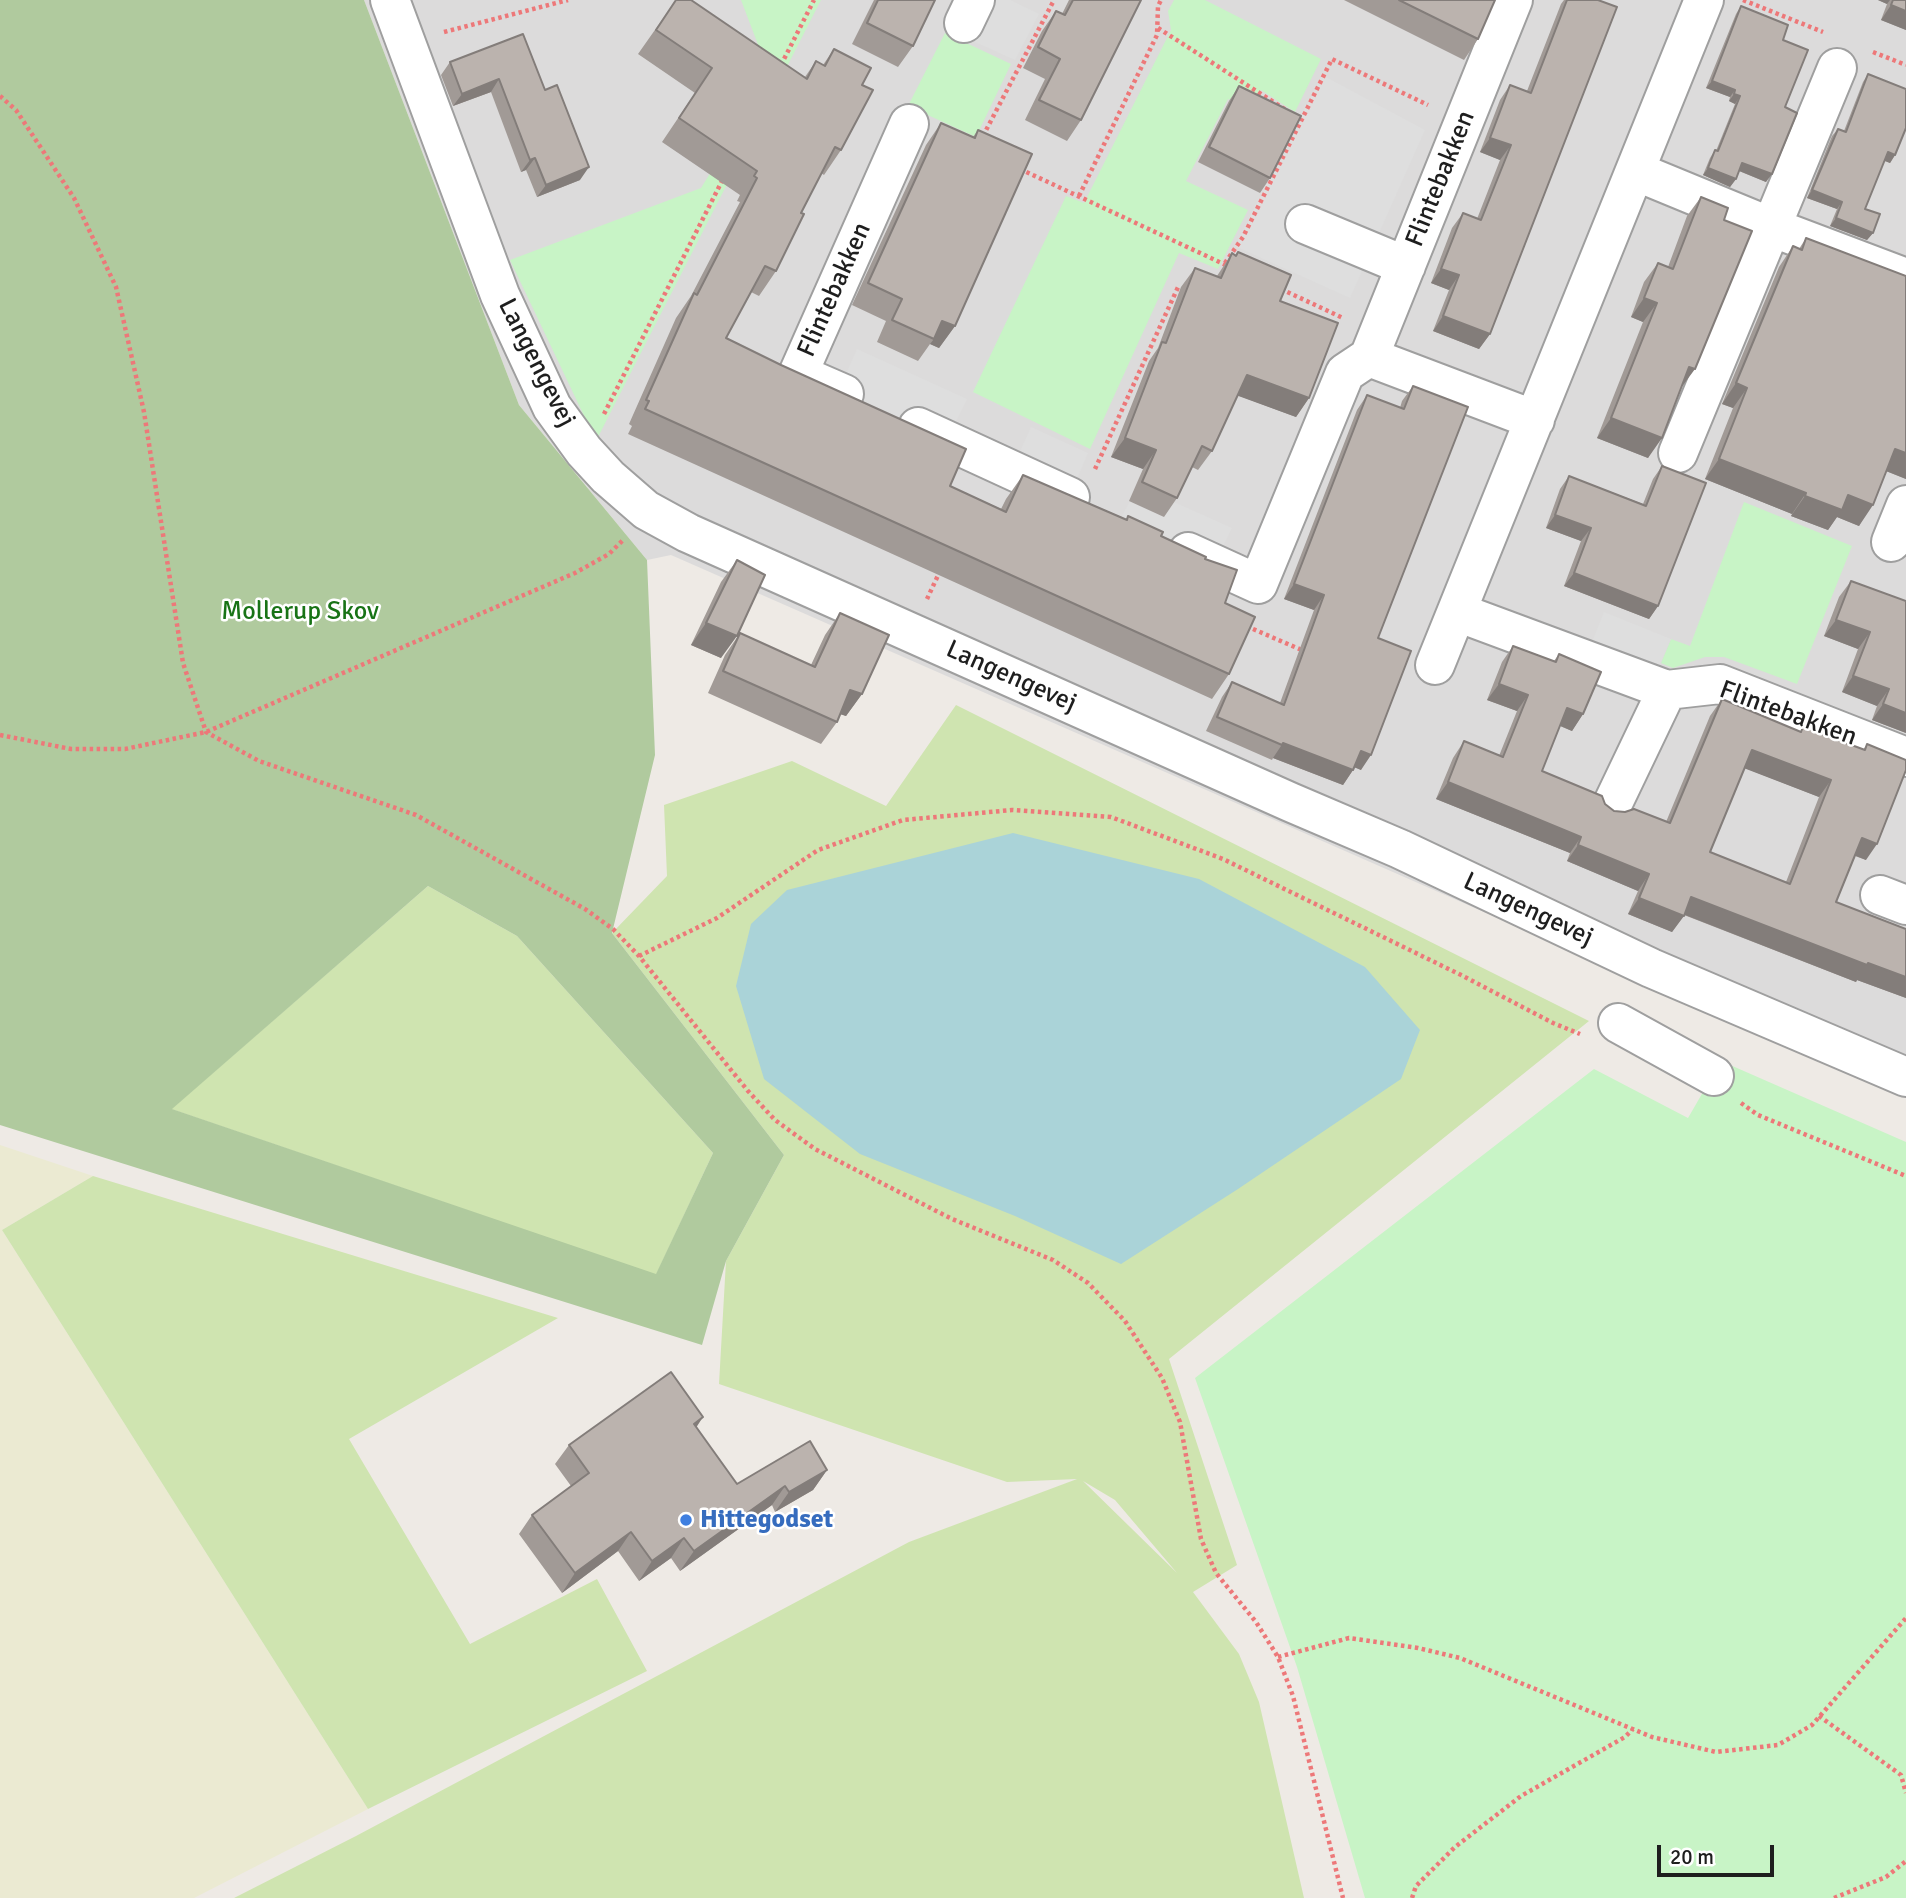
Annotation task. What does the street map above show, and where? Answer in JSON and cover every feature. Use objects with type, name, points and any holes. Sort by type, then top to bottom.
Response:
[{"type":"street","name":"Langengevej","points":[[390,0],[500,295],[552,407],[584,452],[646,510],[688,533],[1400,849],[1651,968],[1906,1077]]},
{"type":"street","name":"Flintebakken","points":[[1153,536],[1258,583],[1345,373],[1374,346],[1513,0]]},
{"type":"street","points":[[1435,665],[1704,0]]},
{"type":"street","points":[[1678,453],[1837,68]]},
{"type":"street","name":"Flintebakken","points":[[909,124],[798,373],[1092,508]]},
{"type":"street","points":[[1635,171],[1771,227],[1906,278]]},
{"type":"street","points":[[1305,224],[1406,266]]},
{"type":"street","points":[[1374,346],[1535,420]]},
{"type":"street","points":[[1891,542],[1906,505]]},
{"type":"street","name":"Flintebakken","points":[[1457,612],[1667,690],[1720,684],[1906,757]]},
{"type":"street","points":[[1611,807],[1667,690]]},
{"type":"street","points":[[1601,1029],[1714,1076]]},
{"type":"path","points":[[406,42],[568,0]]},
{"type":"path","points":[[777,73],[814,0]]},
{"type":"path","points":[[982,138],[1054,0]]},
{"type":"path","points":[[1079,196],[1157,34],[1158,6],[1161,0]]},
{"type":"path","points":[[1157,27],[1302,120]]},
{"type":"path","points":[[1224,264],[1243,237],[1332,58],[1464,123]]},
{"type":"path","points":[[0,96],[16,110],[74,198],[116,287],[144,412],[183,663],[206,732],[259,761],[416,815],[585,909],[613,929],[639,956],[748,1091],[775,1120],[815,1149],[952,1219],[1053,1260],[1088,1283],[1125,1321],[1162,1378],[1180,1422],[1201,1539],[1216,1573],[1256,1622],[1278,1657],[1293,1696],[1343,1898]]},
{"type":"path","points":[[1010,165],[1236,269]]},
{"type":"path","points":[[584,452],[727,171]]},
{"type":"path","points":[[1092,508],[1179,285]]},
{"type":"path","points":[[1272,285],[1374,346]]},
{"type":"path","points":[[0,735],[71,749],[125,749],[206,732],[575,573],[608,554],[635,529],[646,510]]},
{"type":"path","points":[[912,632],[946,559]]},
{"type":"path","points":[[1254,629],[1310,653]]},
{"type":"path","points":[[639,956],[717,918],[818,850],[903,820],[1012,810],[1111,817],[1223,859],[1464,976],[1553,1024],[1601,1029]]},
{"type":"path","points":[[1714,1076],[1725,1092],[1758,1115],[1906,1177]]},
{"type":"path","points":[[1278,1657],[1349,1638],[1418,1648],[1460,1658],[1652,1737],[1716,1752],[1778,1745],[1812,1725],[1906,1618]]},
{"type":"path","points":[[1819,1716],[1904,1775],[1906,1793]]},
{"type":"path","points":[[1412,1898],[1416,1886],[1455,1847],[1521,1796],[1625,1737],[1633,1729]]},
{"type":"path","points":[[1835,1898],[1886,1877],[1906,1861]]},
{"type":"shaded area","points":[[364,0],[1906,0],[1906,1094],[1657,988],[671,555],[647,560],[519,405]]},
{"type":"shaded area","points":[[967,0],[1010,0],[1039,14],[1015,60],[951,31]]},
{"type":"shaded area","points":[[1322,75],[1425,130],[1350,298],[1235,246]]},
{"type":"shaded area","points":[[857,349],[967,399],[943,447],[836,396]]},
{"type":"shaded area","points":[[1031,427],[1088,453],[1068,500],[1009,476]]},
{"type":"shaded area","points":[[1138,486],[1232,528],[1213,567],[1118,523]]},
{"type":"shaded area","points":[[1604,612],[1671,639],[1650,688],[1584,662]]},
{"type":"green space","name":"Mollerup Skov","points":[[0,0],[364,0],[519,405],[647,560],[655,755],[612,933],[784,1155],[726,1261],[702,1345],[0,1125]],"holes":[[[428,886],[517,936],[713,1153],[656,1274],[172,1109]]]},
{"type":"green space","points":[[741,0],[821,0],[596,441],[510,260],[701,188],[770,76]]},
{"type":"green space","points":[[1174,0],[1205,0],[1321,59],[1295,112],[1261,90],[1250,109],[1228,99],[1186,181],[1248,210],[1218,269],[1179,253],[1090,449],[973,392],[1066,196],[1084,203],[1171,30],[1168,11]]},
{"type":"green space","points":[[945,33],[1011,64],[976,137],[908,106]]},
{"type":"green space","points":[[1744,502],[1852,546],[1797,684],[1724,657],[1705,657],[1673,668],[1661,663],[1671,639],[1690,646]]},
{"type":"green space","points":[[956,705],[1589,1021],[1169,1359],[1237,1565],[1193,1592],[1239,1654],[1259,1702],[1304,1898],[234,1898],[909,1542],[1077,1479],[1007,1482],[719,1384],[726,1261],[784,1155],[612,933],[667,876],[664,805],[792,761],[886,806]],"holes":[[[1083,1481],[1115,1500],[1177,1573]]]},
{"type":"green space","points":[[428,886],[517,936],[713,1153],[656,1275],[171,1109]]},
{"type":"green space","points":[[1721,1061],[1906,1142],[1906,1898],[1365,1898],[1297,1667],[1195,1378],[1594,1069],[1688,1118]]},
{"type":"green space","points":[[0,1145],[93,1176],[2,1230],[368,1809],[194,1898],[0,1898]]},
{"type":"green space","points":[[93,1176],[558,1318],[349,1439],[470,1644],[597,1579],[647,1671],[368,1809],[2,1230]]},
{"type":"water","points":[[1013,833],[1199,879],[1365,967],[1420,1030],[1401,1079],[1121,1264],[1015,1216],[860,1154],[764,1079],[736,986],[751,924],[787,890]]},
{"type":"building","points":[[676,0],[691,0],[807,79],[816,61],[825,66],[834,49],[871,68],[862,85],[873,90],[841,150],[835,147],[801,213],[804,214],[776,271],[765,266],[726,338],[966,449],[950,486],[1006,512],[1023,475],[1127,520],[1128,516],[1163,532],[1161,536],[1206,557],[1205,559],[1237,570],[1225,603],[1255,617],[1229,674],[645,409],[649,401],[646,400],[694,293],[697,295],[757,178],[754,176],[757,171],[679,118],[712,68],[656,30]]},
{"type":"building","points":[[878,0],[935,0],[913,46],[867,23]]},
{"type":"building","points":[[1073,0],[1141,0],[1081,120],[1039,100],[1060,59],[1038,47],[1056,11],[1065,15]]},
{"type":"building","points":[[1399,0],[1495,0],[1478,39]]},
{"type":"building","points":[[1567,0],[1598,0],[1617,7],[1490,334],[1443,316],[1459,275],[1441,269],[1463,213],[1481,220],[1511,145],[1490,138],[1510,85],[1531,93]]},
{"type":"building","points":[[1893,0],[1906,0],[1906,11],[1891,5]]},
{"type":"building","points":[[1741,6],[1788,25],[1783,40],[1808,50],[1785,107],[1797,113],[1772,174],[1742,163],[1736,179],[1708,168],[1715,150],[1718,151],[1740,96],[1734,94],[1735,90],[1712,81]]},
{"type":"building","points":[[523,34],[545,90],[557,85],[589,167],[546,185],[535,158],[530,160],[499,79],[462,94],[450,62]]},
{"type":"building","points":[[1868,74],[1906,89],[1906,128],[1895,155],[1888,152],[1865,209],[1880,214],[1873,233],[1836,218],[1842,202],[1812,190],[1838,129],[1846,132]]},
{"type":"building","points":[[1239,86],[1301,116],[1270,178],[1209,147]]},
{"type":"building","points":[[941,123],[975,138],[978,130],[1032,154],[955,326],[942,321],[934,339],[892,320],[902,299],[868,283]]},
{"type":"building","points":[[1701,197],[1728,208],[1724,220],[1752,231],[1695,369],[1689,367],[1662,438],[1611,418],[1657,303],[1644,298],[1658,263],[1673,269]]},
{"type":"building","points":[[1806,238],[1906,276],[1906,453],[1895,449],[1873,505],[1848,495],[1842,510],[1719,459],[1747,388],[1736,383],[1793,246],[1802,250]]},
{"type":"building","points":[[1238,252],[1291,275],[1280,301],[1338,323],[1309,398],[1247,375],[1212,451],[1202,446],[1177,498],[1142,482],[1156,450],[1125,438],[1162,342],[1166,343],[1195,268],[1221,278],[1232,253],[1236,256]]},
{"type":"building","points":[[1413,386],[1468,407],[1378,638],[1411,651],[1371,755],[1361,751],[1353,770],[1283,743],[1282,745],[1217,717],[1232,682],[1284,705],[1324,595],[1294,584],[1367,395],[1404,409]]},
{"type":"building","points":[[1662,466],[1706,483],[1658,606],[1574,573],[1591,528],[1555,515],[1569,476],[1646,506]]},
{"type":"building","points":[[737,560],[765,575],[737,636],[706,623]]},
{"type":"building","points":[[1851,581],[1906,601],[1906,713],[1883,704],[1889,689],[1853,676],[1870,632],[1836,620]]},
{"type":"building","points":[[840,613],[889,635],[862,694],[850,690],[837,722],[723,671],[740,633],[815,667]]},
{"type":"building","points":[[1513,646],[1556,662],[1559,654],[1601,672],[1583,714],[1567,708],[1542,771],[1602,796],[1605,804],[1614,811],[1634,809],[1670,823],[1722,699],[1801,732],[1803,727],[1865,750],[1867,744],[1906,760],[1906,770],[1877,844],[1862,838],[1836,902],[1906,929],[1906,977],[1868,963],[1867,965],[1691,897],[1684,916],[1639,898],[1649,874],[1578,845],[1581,837],[1448,782],[1464,741],[1503,757],[1528,695],[1499,684]],"holes":[[[1752,750],[1831,780],[1790,884],[1710,852]]]},
{"type":"building","points":[[671,1372],[703,1417],[694,1424],[737,1484],[810,1441],[827,1470],[789,1492],[785,1486],[694,1551],[684,1538],[652,1561],[631,1532],[575,1573],[532,1515],[589,1473],[569,1445]]},
{"type":"place","name":"Hittegodset","points":[[686,1520]]}]
